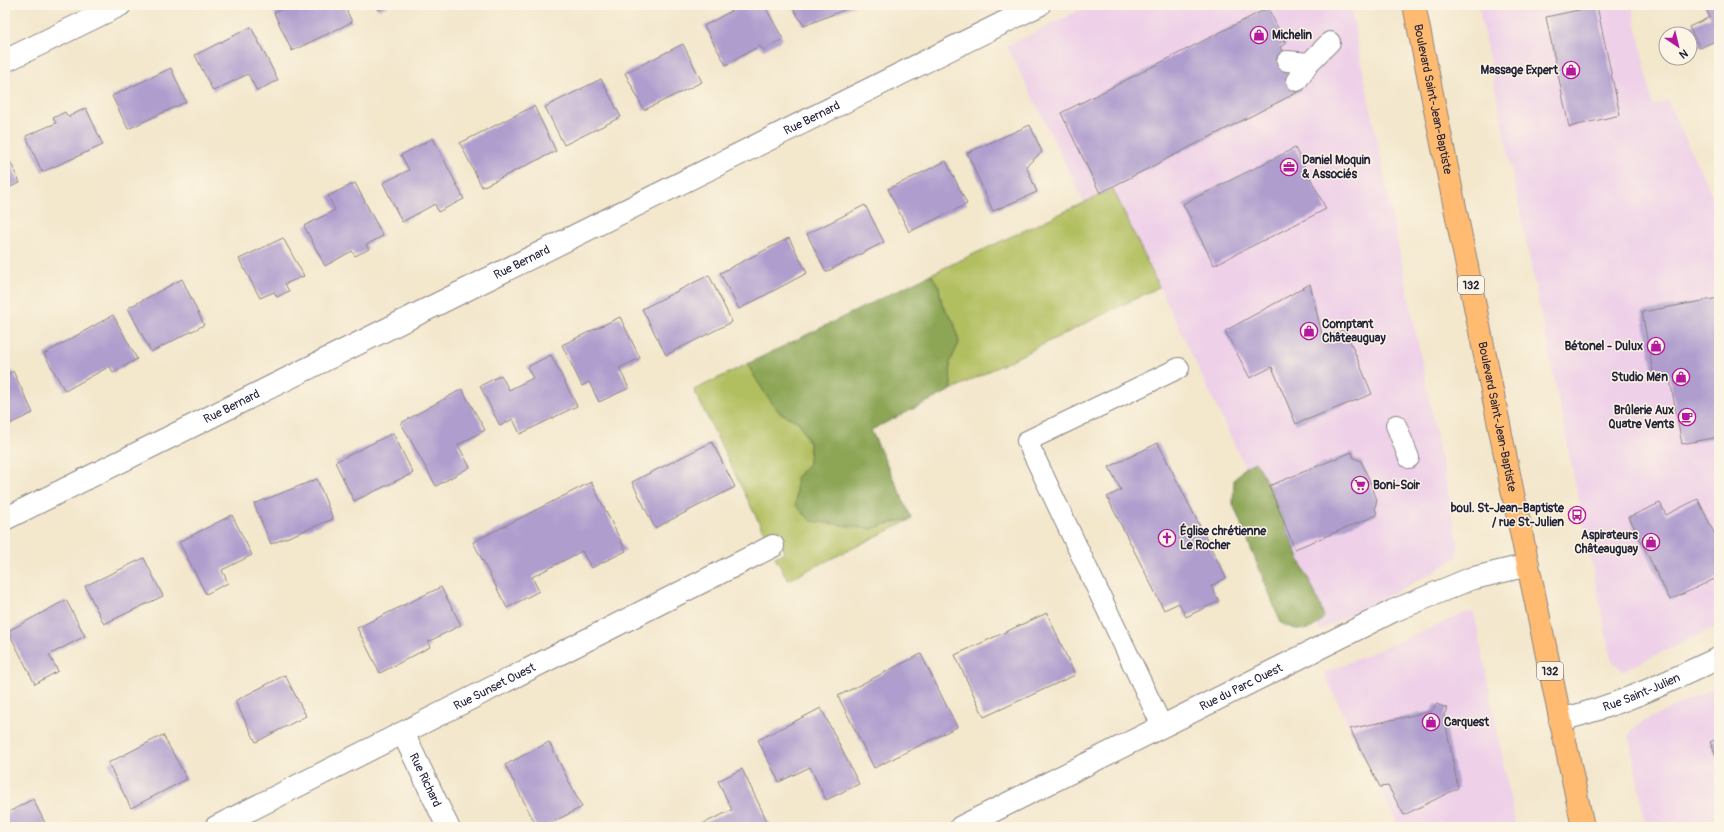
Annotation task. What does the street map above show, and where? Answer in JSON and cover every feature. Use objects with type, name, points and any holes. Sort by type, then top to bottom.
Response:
[{"type":"highway","name":"Boulevard Saint-Jean-Baptiste","points":[[1414,5],[1583,827]]},
{"type":"street","points":[[5,61],[120,5]]},
{"type":"street","name":"Rue Bernard","points":[[5,519],[1039,5]]},
{"type":"street","name":"Rue Sunset Ouest","points":[[216,827],[773,546]]},
{"type":"street","name":"Rue du Parc Ouest","points":[[961,827],[1393,611],[1470,580],[1528,565]]},
{"type":"street","name":"Rue Saint-Julien","points":[[1560,720],[1618,704],[1719,658]]},
{"type":"street","name":"Rue Richard","points":[[403,733],[448,827]]},
{"type":"lane","points":[[1297,80],[1309,63],[1330,42]]},
{"type":"lane","points":[[1287,61],[1309,63]]},
{"type":"lane","points":[[1162,726],[1027,441],[1179,368]]},
{"type":"lane","points":[[1396,425],[1409,458]]},
{"type":"shaded area","points":[[1090,5],[1350,5],[1459,547],[1457,557],[1438,570],[1319,631],[1245,467],[1113,189],[1084,202],[1007,46]]},
{"type":"shaded area","points":[[1478,5],[1632,5],[1653,106],[1667,100],[1719,209],[1719,626],[1622,671],[1612,660],[1610,654]]},
{"type":"shaded area","points":[[1468,612],[1473,612],[1475,616],[1516,827],[1399,827],[1324,673]]},
{"type":"shaded area","points":[[1719,686],[1719,827],[1646,827],[1629,737],[1632,730],[1642,722]]},
{"type":"green space","points":[[1113,189],[1159,287],[951,390],[950,362],[959,343],[954,322],[942,305],[939,287],[931,274]]},
{"type":"green space","points":[[931,274],[939,287],[942,305],[954,322],[959,343],[950,362],[951,390],[871,430],[912,519],[894,522],[870,529],[811,521],[796,506],[796,478],[809,463],[810,444],[799,422],[780,413],[766,395],[747,364]]},
{"type":"green space","points":[[747,364],[766,395],[780,413],[799,422],[810,444],[809,463],[796,478],[850,525],[870,529],[894,522],[912,519],[788,580],[775,557],[785,552],[776,534],[767,539],[694,390]]},
{"type":"green space","points":[[1255,462],[1272,494],[1324,617],[1319,623],[1309,629],[1299,630],[1281,623],[1233,504],[1234,480],[1245,467]]},
{"type":"building","points":[[290,5],[344,5],[352,22],[292,51],[274,13]]},
{"type":"building","points":[[376,5],[390,5],[378,10]]},
{"type":"building","points":[[742,5],[764,5],[783,39],[764,50],[759,46],[726,65],[704,26]]},
{"type":"building","points":[[798,5],[856,5],[804,26],[793,8]]},
{"type":"building","points":[[1704,5],[1719,5],[1719,39],[1700,48],[1698,44],[1698,26],[1691,26],[1710,17]]},
{"type":"building","points":[[1597,6],[1620,115],[1569,127],[1546,17]]},
{"type":"building","points":[[1268,8],[1286,44],[1280,47],[1302,90],[1100,193],[1061,113]]},
{"type":"building","points":[[251,27],[278,80],[257,91],[248,74],[213,91],[195,55]]},
{"type":"building","points":[[683,44],[702,82],[644,110],[625,73]]},
{"type":"building","points":[[171,68],[186,102],[128,129],[112,96]]},
{"type":"building","points":[[601,79],[621,117],[564,145],[545,107]]},
{"type":"building","points":[[534,106],[556,151],[482,187],[460,143]]},
{"type":"building","points":[[86,108],[103,145],[42,172],[26,136],[56,123],[53,118],[65,112],[68,117]]},
{"type":"building","points":[[1030,125],[1042,152],[1026,166],[1037,192],[993,211],[967,153]]},
{"type":"building","points":[[433,138],[464,199],[438,212],[435,204],[402,222],[383,183],[409,170],[401,155]]},
{"type":"building","points":[[1295,148],[1326,209],[1214,265],[1183,204]]},
{"type":"building","points":[[5,150],[20,183],[5,189]]},
{"type":"building","points":[[946,161],[967,204],[909,232],[888,189]]},
{"type":"building","points":[[355,183],[383,236],[366,245],[369,249],[355,256],[352,251],[325,266],[304,226],[335,210],[328,196]]},
{"type":"building","points":[[865,205],[884,242],[826,272],[807,234]]},
{"type":"building","points":[[283,238],[304,276],[285,284],[289,291],[277,297],[274,292],[260,298],[239,259]]},
{"type":"building","points":[[789,238],[807,273],[739,309],[720,273]]},
{"type":"building","points":[[709,275],[732,322],[666,355],[642,309]]},
{"type":"building","points":[[182,279],[204,325],[151,352],[128,308]]},
{"type":"building","points":[[1310,284],[1323,339],[1345,329],[1372,394],[1296,424],[1272,367],[1250,378],[1225,331]]},
{"type":"building","points":[[1719,298],[1719,437],[1682,444],[1669,374],[1654,377],[1642,312]]},
{"type":"building","points":[[113,315],[137,359],[113,373],[110,366],[65,391],[44,354]]},
{"type":"building","points":[[620,317],[640,358],[619,368],[629,388],[599,402],[589,382],[582,386],[562,345]]},
{"type":"building","points":[[551,355],[577,406],[520,434],[513,419],[500,426],[480,386],[501,375],[509,390],[533,378],[527,367]]},
{"type":"building","points":[[5,365],[9,374],[13,371],[33,413],[5,426]]},
{"type":"building","points":[[462,389],[485,430],[458,445],[470,467],[436,486],[401,423]]},
{"type":"building","points":[[393,433],[413,473],[354,501],[335,462]]},
{"type":"building","points":[[712,442],[735,487],[655,528],[632,482]]},
{"type":"building","name":"Église chrétienne Le Rocher","points":[[1158,443],[1226,578],[1211,586],[1219,601],[1186,617],[1179,603],[1164,610],[1107,497],[1121,490],[1109,467]]},
{"type":"building","points":[[1352,452],[1354,458],[1361,461],[1371,484],[1377,500],[1375,507],[1377,515],[1295,549],[1269,486]]},
{"type":"building","points":[[317,479],[333,519],[271,544],[254,504]]},
{"type":"building","points":[[591,482],[626,551],[591,568],[582,551],[532,577],[539,591],[507,608],[473,542]]},
{"type":"building","points":[[1698,499],[1714,533],[1719,530],[1719,577],[1670,600],[1629,517],[1660,503],[1666,515]]},
{"type":"building","points":[[232,515],[252,555],[222,570],[228,583],[206,594],[179,542]]},
{"type":"building","points":[[144,558],[163,596],[104,624],[85,586]]},
{"type":"building","points":[[441,587],[461,625],[428,642],[430,647],[380,673],[357,628]]},
{"type":"building","points":[[66,600],[85,636],[49,655],[58,671],[35,684],[8,631]]},
{"type":"building","points":[[1047,613],[1075,675],[984,717],[955,655]]},
{"type":"building","points":[[921,654],[957,727],[874,768],[838,696]]},
{"type":"building","points":[[285,675],[306,716],[256,742],[235,701]]},
{"type":"building","points":[[1436,704],[1447,708],[1444,715],[1458,788],[1404,815],[1388,786],[1380,787],[1350,729],[1432,711]]},
{"type":"building","points":[[821,708],[859,784],[826,800],[810,767],[779,782],[758,740]]},
{"type":"building","points":[[163,735],[187,779],[131,808],[108,763]]},
{"type":"building","points":[[1719,738],[1719,762],[1710,742]]},
{"type":"building","points":[[549,742],[582,807],[543,827],[537,827],[505,765]]},
{"type":"building","points":[[742,769],[770,827],[696,827],[732,810],[718,781]]},
{"type":"building","points":[[33,799],[47,827],[5,827],[5,814]]},
{"type":"place","name":"Michelin","points":[[1259,35]]},
{"type":"place","name":"Massage Expert","points":[[1571,70]]},
{"type":"place","name":"Daniel Moquin & Associés","points":[[1289,167]]},
{"type":"place","name":"Comptant Châteauguay","points":[[1309,331]]},
{"type":"place","name":"Bétonel - Dulux","points":[[1656,346]]},
{"type":"place","name":"Studio Mën","points":[[1681,377]]},
{"type":"place","name":"Brûlerie Aux Quatre Vents","points":[[1687,417]]},
{"type":"place","name":"Boni-Soir","points":[[1360,485]]},
{"type":"place","name":"boul. St-Jean-Baptiste / rue St-Julien","points":[[1577,515]]},
{"type":"place","name":"Église chrétienne Le Rocher","points":[[1167,538]]},
{"type":"place","name":"Aspirateurs Châteauguay","points":[[1651,542]]},
{"type":"place","name":"Carquest","points":[[1431,722]]}]
